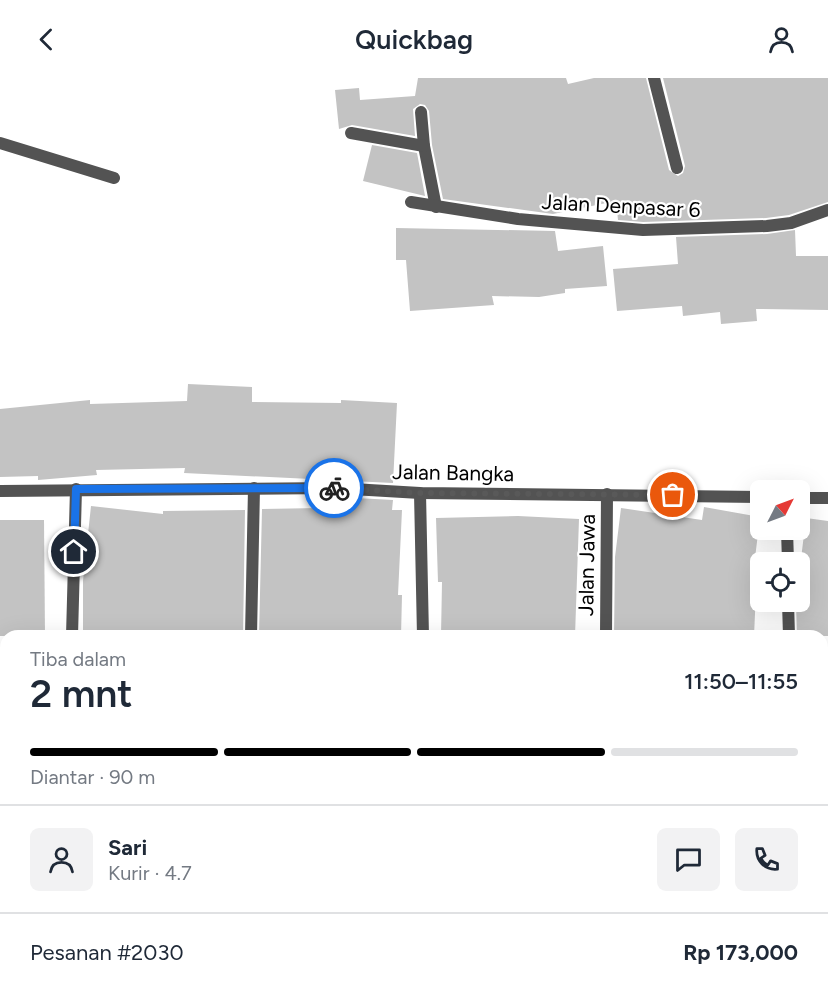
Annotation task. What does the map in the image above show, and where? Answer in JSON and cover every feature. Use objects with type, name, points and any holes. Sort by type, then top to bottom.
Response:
[{"type":"street","points":[[654,78],[677,168]]},
{"type":"street","points":[[421,112],[424,146],[436,207]]},
{"type":"street","points":[[351,133],[424,146]]},
{"type":"street","points":[[0,143],[114,178]]},
{"type":"street","name":"Jalan Denpasar 6","points":[[411,202],[518,219],[643,230],[686,231],[791,223],[828,210]]},
{"type":"street","points":[[251,630],[254,488]]},
{"type":"street","name":"Jalan Bangka","points":[[0,491],[335,488],[420,493],[750,497]]},
{"type":"street","points":[[72,630],[76,489]]},
{"type":"street","points":[[420,493],[423,630]]},
{"type":"street","name":"Jalan Jawa","points":[[606,630],[608,494]]},
{"type":"street","points":[[810,498],[828,498]]},
{"type":"street","points":[[788,612],[789,630]]},
{"type":"building","points":[[418,78],[566,78],[568,84],[594,78],[646,78],[669,170],[678,176],[683,173],[685,166],[663,78],[828,78],[828,202],[789,215],[766,218],[643,222],[618,220],[616,201],[553,214],[443,199],[432,145],[429,111],[425,105],[420,104],[413,109],[415,136],[352,125],[339,129],[335,90],[359,88],[360,100],[415,96]]},
{"type":"building","points":[[372,145],[417,153],[425,196],[363,181]]},
{"type":"building","points":[[396,228],[555,231],[558,251],[603,246],[607,286],[565,289],[565,293],[539,297],[492,296],[494,305],[410,311],[406,260],[396,260]]},
{"type":"building","points":[[795,230],[796,256],[828,256],[828,310],[756,309],[757,321],[721,324],[720,312],[683,316],[682,306],[617,311],[613,269],[678,264],[676,237],[767,234]]},
{"type":"building","points":[[188,384],[252,387],[252,402],[341,403],[341,400],[397,403],[393,483],[184,473],[185,468],[96,470],[97,475],[38,480],[38,476],[0,477],[0,409],[90,400],[90,404],[187,401]]},
{"type":"building","points":[[320,496],[393,500],[392,510],[402,510],[398,595],[402,595],[401,630],[259,630],[262,509],[319,508]]},
{"type":"building","points":[[91,506],[163,514],[163,511],[245,510],[243,630],[83,630],[83,581]]},
{"type":"building","points":[[704,507],[750,515],[750,540],[757,540],[756,552],[750,552],[750,612],[755,612],[754,630],[614,630],[615,557],[621,508],[702,520]]},
{"type":"building","points":[[518,516],[579,519],[575,630],[441,630],[442,582],[438,582],[436,518]]},
{"type":"building","points":[[810,519],[828,521],[828,630],[797,630],[796,612],[810,612],[810,552],[802,552],[803,540],[810,540]]},
{"type":"building","points":[[0,520],[44,520],[45,630],[0,630]]},
{"type":"way so far","points":[[334,488],[420,493],[673,495]]},
{"type":"route","points":[[74,552],[76,489],[334,488]]}]
